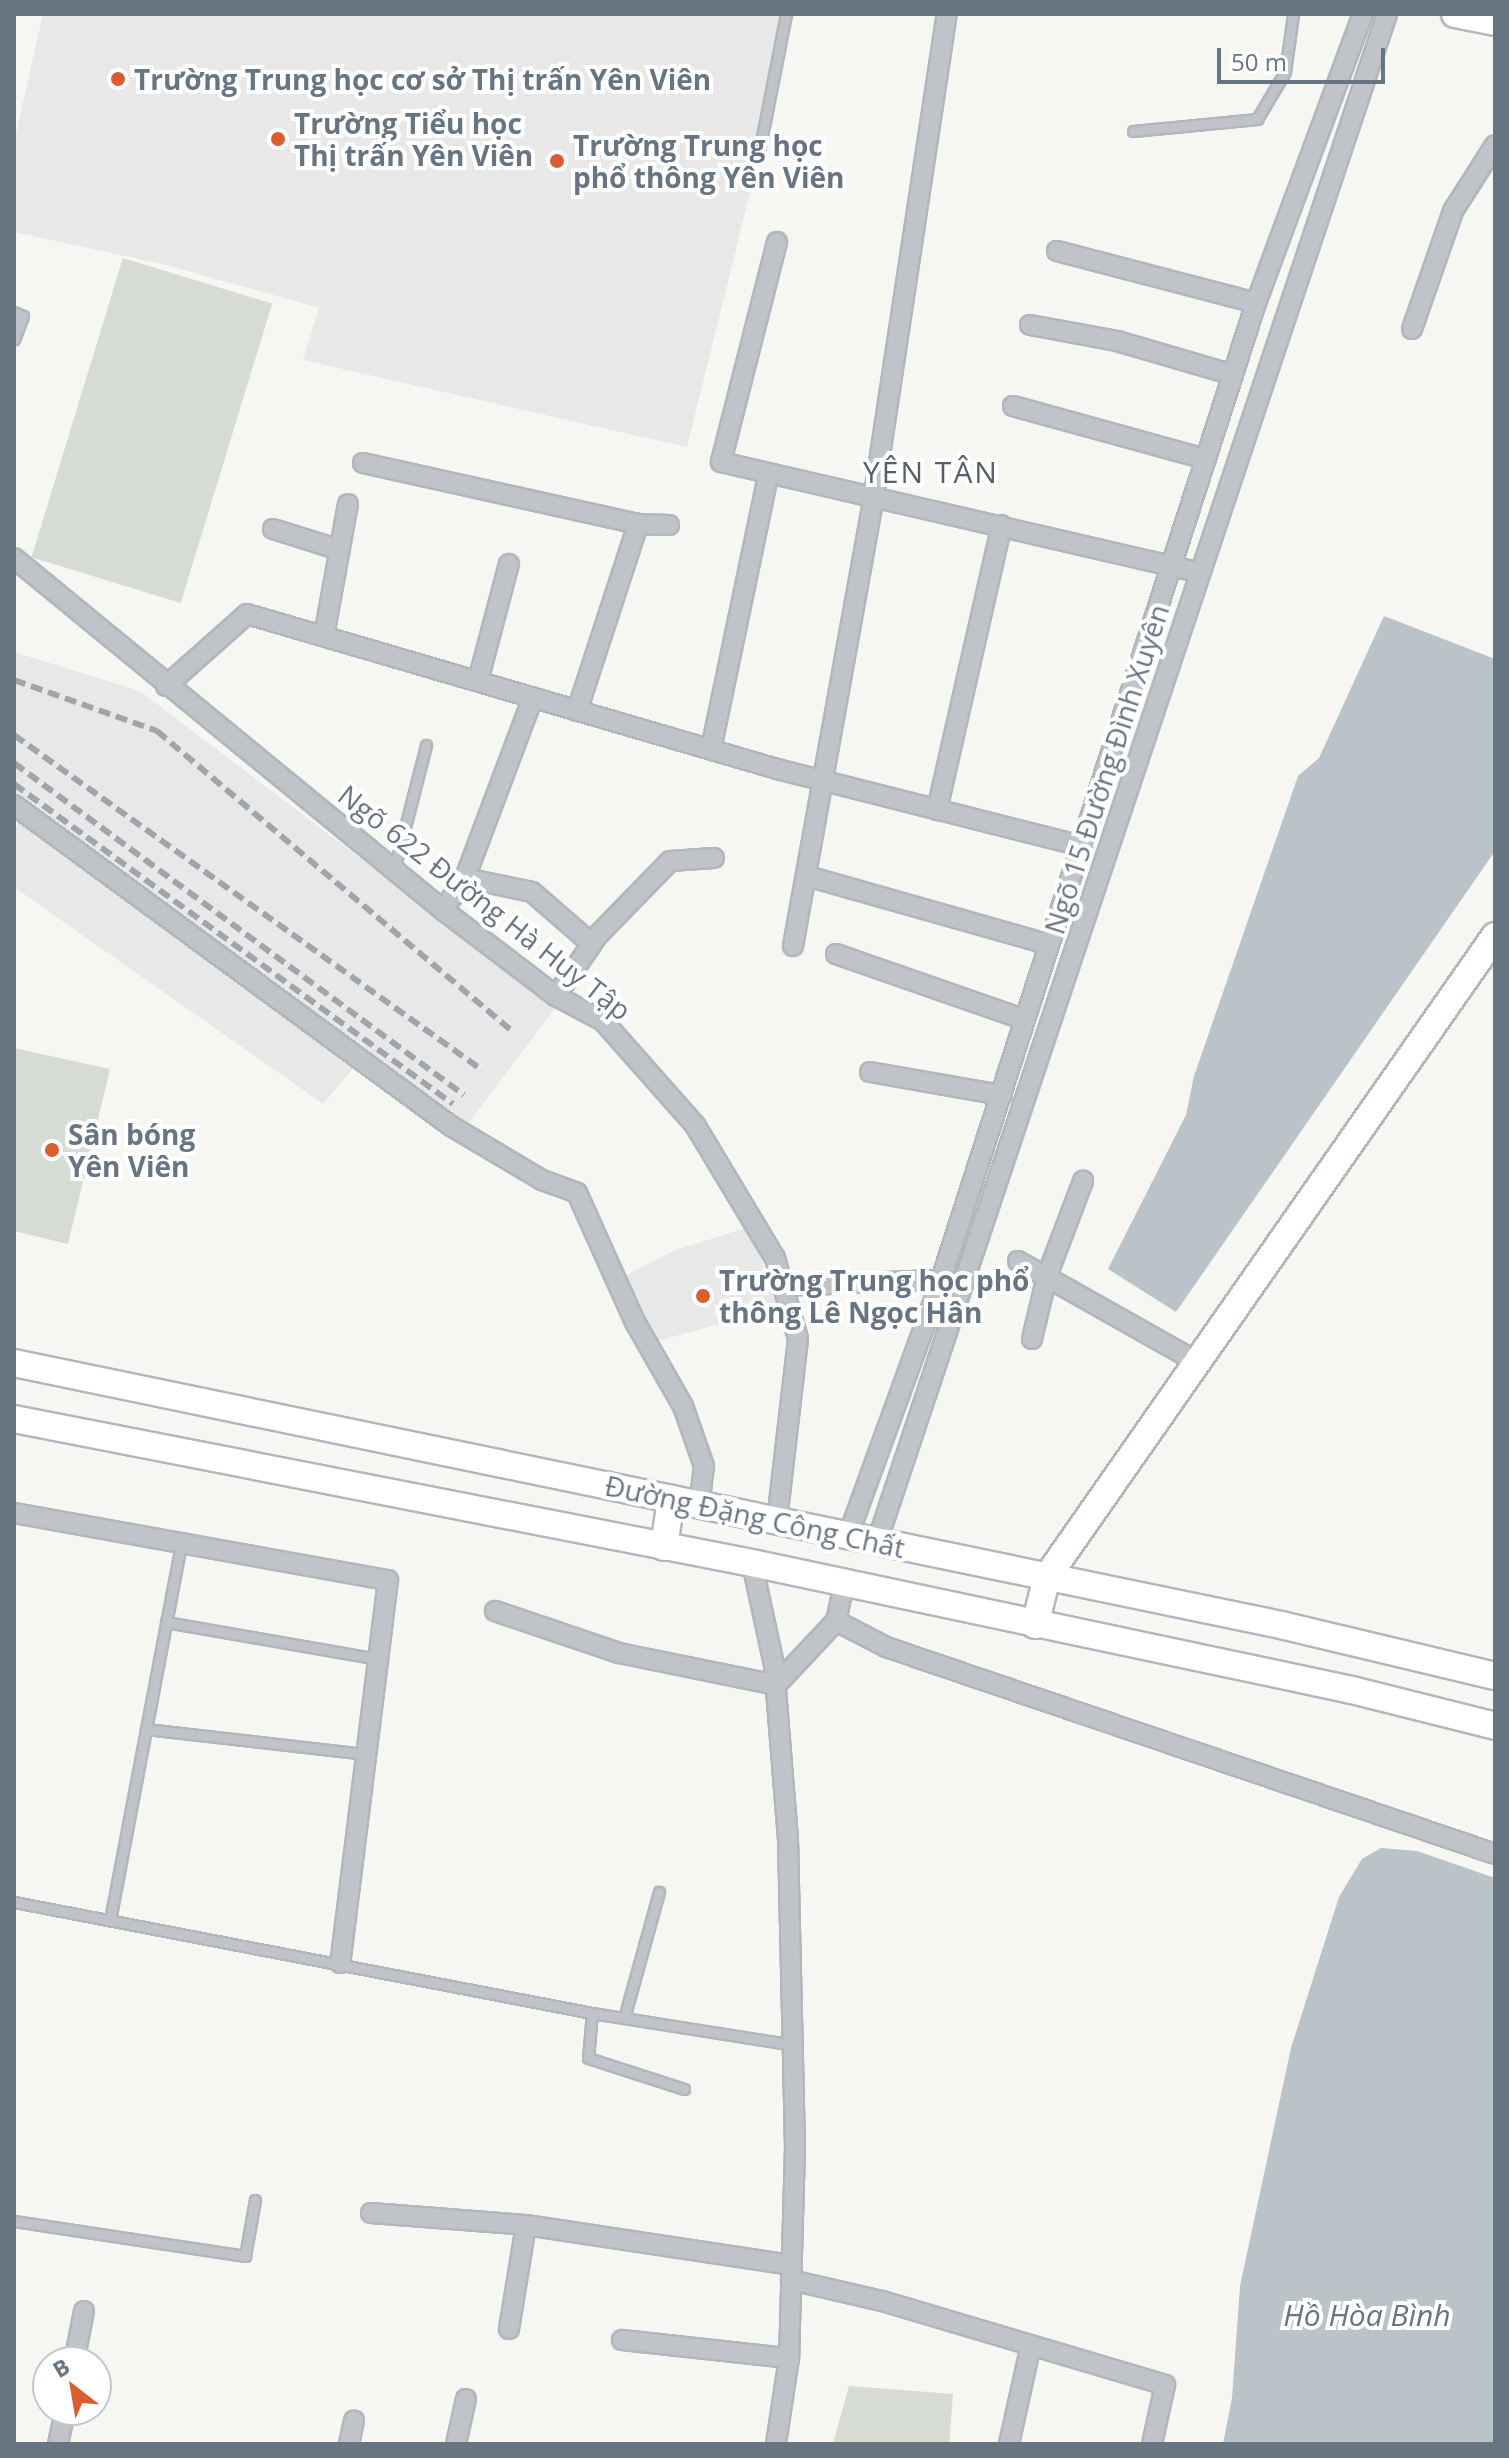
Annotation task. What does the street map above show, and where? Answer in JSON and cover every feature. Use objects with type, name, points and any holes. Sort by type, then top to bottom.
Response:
[{"type":"main road","points":[[1455,14],[1495,22]]},
{"type":"main road","points":[[1035,1625],[1047,1577],[1201,1364],[1495,936]]},
{"type":"main road","name":"Đường Đặng Công Chất","points":[[14,1363],[1047,1577],[1495,1676]]},
{"type":"main road","name":"Đường Đặng Công Chất","points":[[14,1419],[752,1563],[1352,1690],[1495,1726]]},
{"type":"main road","points":[[664,1547],[671,1499]]},
{"type":"street","points":[[793,946],[874,495],[947,14]]},
{"type":"street","name":"Ngõ 15 Đường Đình Xuyên","points":[[848,1536],[941,1280],[1002,1095],[1078,845],[1256,303],[1363,14]]},
{"type":"street","name":"Ngõ 15 Đường Đình Xuyên","points":[[877,1542],[1387,14]]},
{"type":"street","points":[[1412,329],[1453,211],[1495,145]]},
{"type":"street","points":[[777,242],[721,462],[768,477],[784,475],[874,495],[1200,573]]},
{"type":"street","points":[[1057,251],[1256,303]]},
{"type":"street","points":[[1030,325],[1117,341],[1233,375]]},
{"type":"street","points":[[1013,406],[1206,459]]},
{"type":"street","points":[[363,463],[638,524],[669,525]]},
{"type":"street","points":[[711,749],[768,477]]},
{"type":"street","points":[[324,636],[348,504]]},
{"type":"street","points":[[577,711],[638,524]]},
{"type":"street","points":[[937,810],[1002,525]]},
{"type":"street","points":[[273,529],[340,550]]},
{"type":"street","name":"Ngõ 622 Đường Hà Huy Tập","points":[[14,558],[166,686],[443,910],[556,996],[603,1021],[695,1125],[775,1258],[798,1339],[777,1521]]},
{"type":"street","points":[[478,681],[509,564]]},
{"type":"street","points":[[166,686],[247,614],[825,781],[1078,845]]},
{"type":"street","points":[[443,910],[465,878],[533,697]]},
{"type":"street","points":[[14,805],[451,1126],[542,1180],[577,1193],[635,1322],[683,1406],[704,1466],[699,1505]]},
{"type":"street","points":[[556,996],[592,944],[670,861],[714,858]]},
{"type":"street","points":[[807,876],[1048,944]]},
{"type":"street","points":[[465,878],[532,892],[592,944]]},
{"type":"street","points":[[836,954],[1025,1020]]},
{"type":"street","points":[[1016,1048],[1041,1057]]},
{"type":"street","points":[[870,1072],[1002,1095]]},
{"type":"street","points":[[1032,1339],[1047,1276],[1083,1181]]},
{"type":"street","points":[[1018,1261],[1201,1364]]},
{"type":"street","points":[[783,1286],[941,1280]]},
{"type":"street","points":[[14,1513],[388,1580],[340,1963]]},
{"type":"street","points":[[752,1563],[776,1685],[788,1839],[793,2045],[791,2273],[789,2358],[776,2444]]},
{"type":"street","points":[[776,1685],[836,1621],[844,1584]]},
{"type":"street","points":[[495,1611],[619,1653],[776,1685]]},
{"type":"street","points":[[836,1621],[886,1647],[1495,1854]]},
{"type":"street","points":[[371,2213],[526,2225],[791,2273],[1165,2385],[1152,2444]]},
{"type":"street","points":[[509,2329],[526,2225]]},
{"type":"street","points":[[77,2346],[84,2311]]},
{"type":"street","points":[[622,2340],[789,2358]]},
{"type":"street","points":[[1009,2444],[1031,2345]]},
{"type":"street","points":[[456,2444],[466,2399]]},
{"type":"street","points":[[349,2444],[354,2421]]},
{"type":"lane","points":[[758,157],[786,14]]},
{"type":"lane","points":[[1133,131],[1257,119],[1285,72],[1293,14]]},
{"type":"lane","points":[[14,312],[23,316],[14,339]]},
{"type":"lane","points":[[394,870],[426,745]]},
{"type":"lane","points":[[110,1920],[181,1545]]},
{"type":"lane","points":[[166,1622],[379,1659]]},
{"type":"lane","points":[[146,1729],[367,1754]]},
{"type":"lane","points":[[624,2018],[659,1892]]},
{"type":"lane","points":[[14,1902],[592,2013],[793,2045]]},
{"type":"lane","points":[[592,2013],[588,2058],[684,2089]]},
{"type":"lane","points":[[14,2221],[245,2256],[255,2200]]},
{"type":"shaded area","name":"Trường Trung học phổ thông Yên Viên","points":[[43,14],[794,14],[687,447],[303,360],[319,308],[167,265],[14,232],[14,143]]},
{"type":"shaded area","points":[[123,258],[272,304],[181,603],[31,557]]},
{"type":"shaded area","points":[[14,652],[140,691],[556,1007],[457,1138],[356,1065],[323,1104],[14,887],[14,832],[21,817],[14,807]]},
{"type":"shaded area","name":"Sân bóng Yên Viên","points":[[14,1048],[110,1069],[68,1244],[14,1231]]},
{"type":"shaded area","name":"Trường Trung học phổ thông Lê Ngọc Hân","points":[[749,1227],[779,1308],[653,1342],[621,1278],[673,1251]]},
{"type":"shaded area","points":[[849,2386],[953,2394],[949,2444],[833,2444]]},
{"type":"water","points":[[1384,616],[1495,659],[1495,851],[1176,1312],[1108,1269],[1186,1115],[1194,1076],[1298,776],[1319,758]]},
{"type":"water","name":"Hồ Hòa Bình","points":[[1381,1848],[1417,1851],[1495,1878],[1495,2444],[1223,2444],[1232,2398],[1240,2286],[1291,2048],[1339,1897],[1362,1859]]},
{"type":"railway","points":[[14,680],[157,731],[510,1029]]},
{"type":"railway","points":[[14,735],[482,1070]]},
{"type":"railway","points":[[14,763],[464,1095]]},
{"type":"railway","points":[[14,784],[453,1104]]},
{"type":"place","name":"Trường Trung học cơ sở Thị trấn Yên Viên","points":[[118,79]]},
{"type":"place","name":"Trường Tiểu học Thị trấn Yên Viên","points":[[278,139]]},
{"type":"place","name":"Trường Trung học phổ thông Yên Viên","points":[[557,161]]},
{"type":"place","name":"Sân bóng Yên Viên","points":[[52,1150]]},
{"type":"place","name":"Trường Trung học phổ thông Lê Ngọc Hân","points":[[703,1296]]},
{"type":"district","name":"YÊN TÂN","points":[[931,472]]}]
